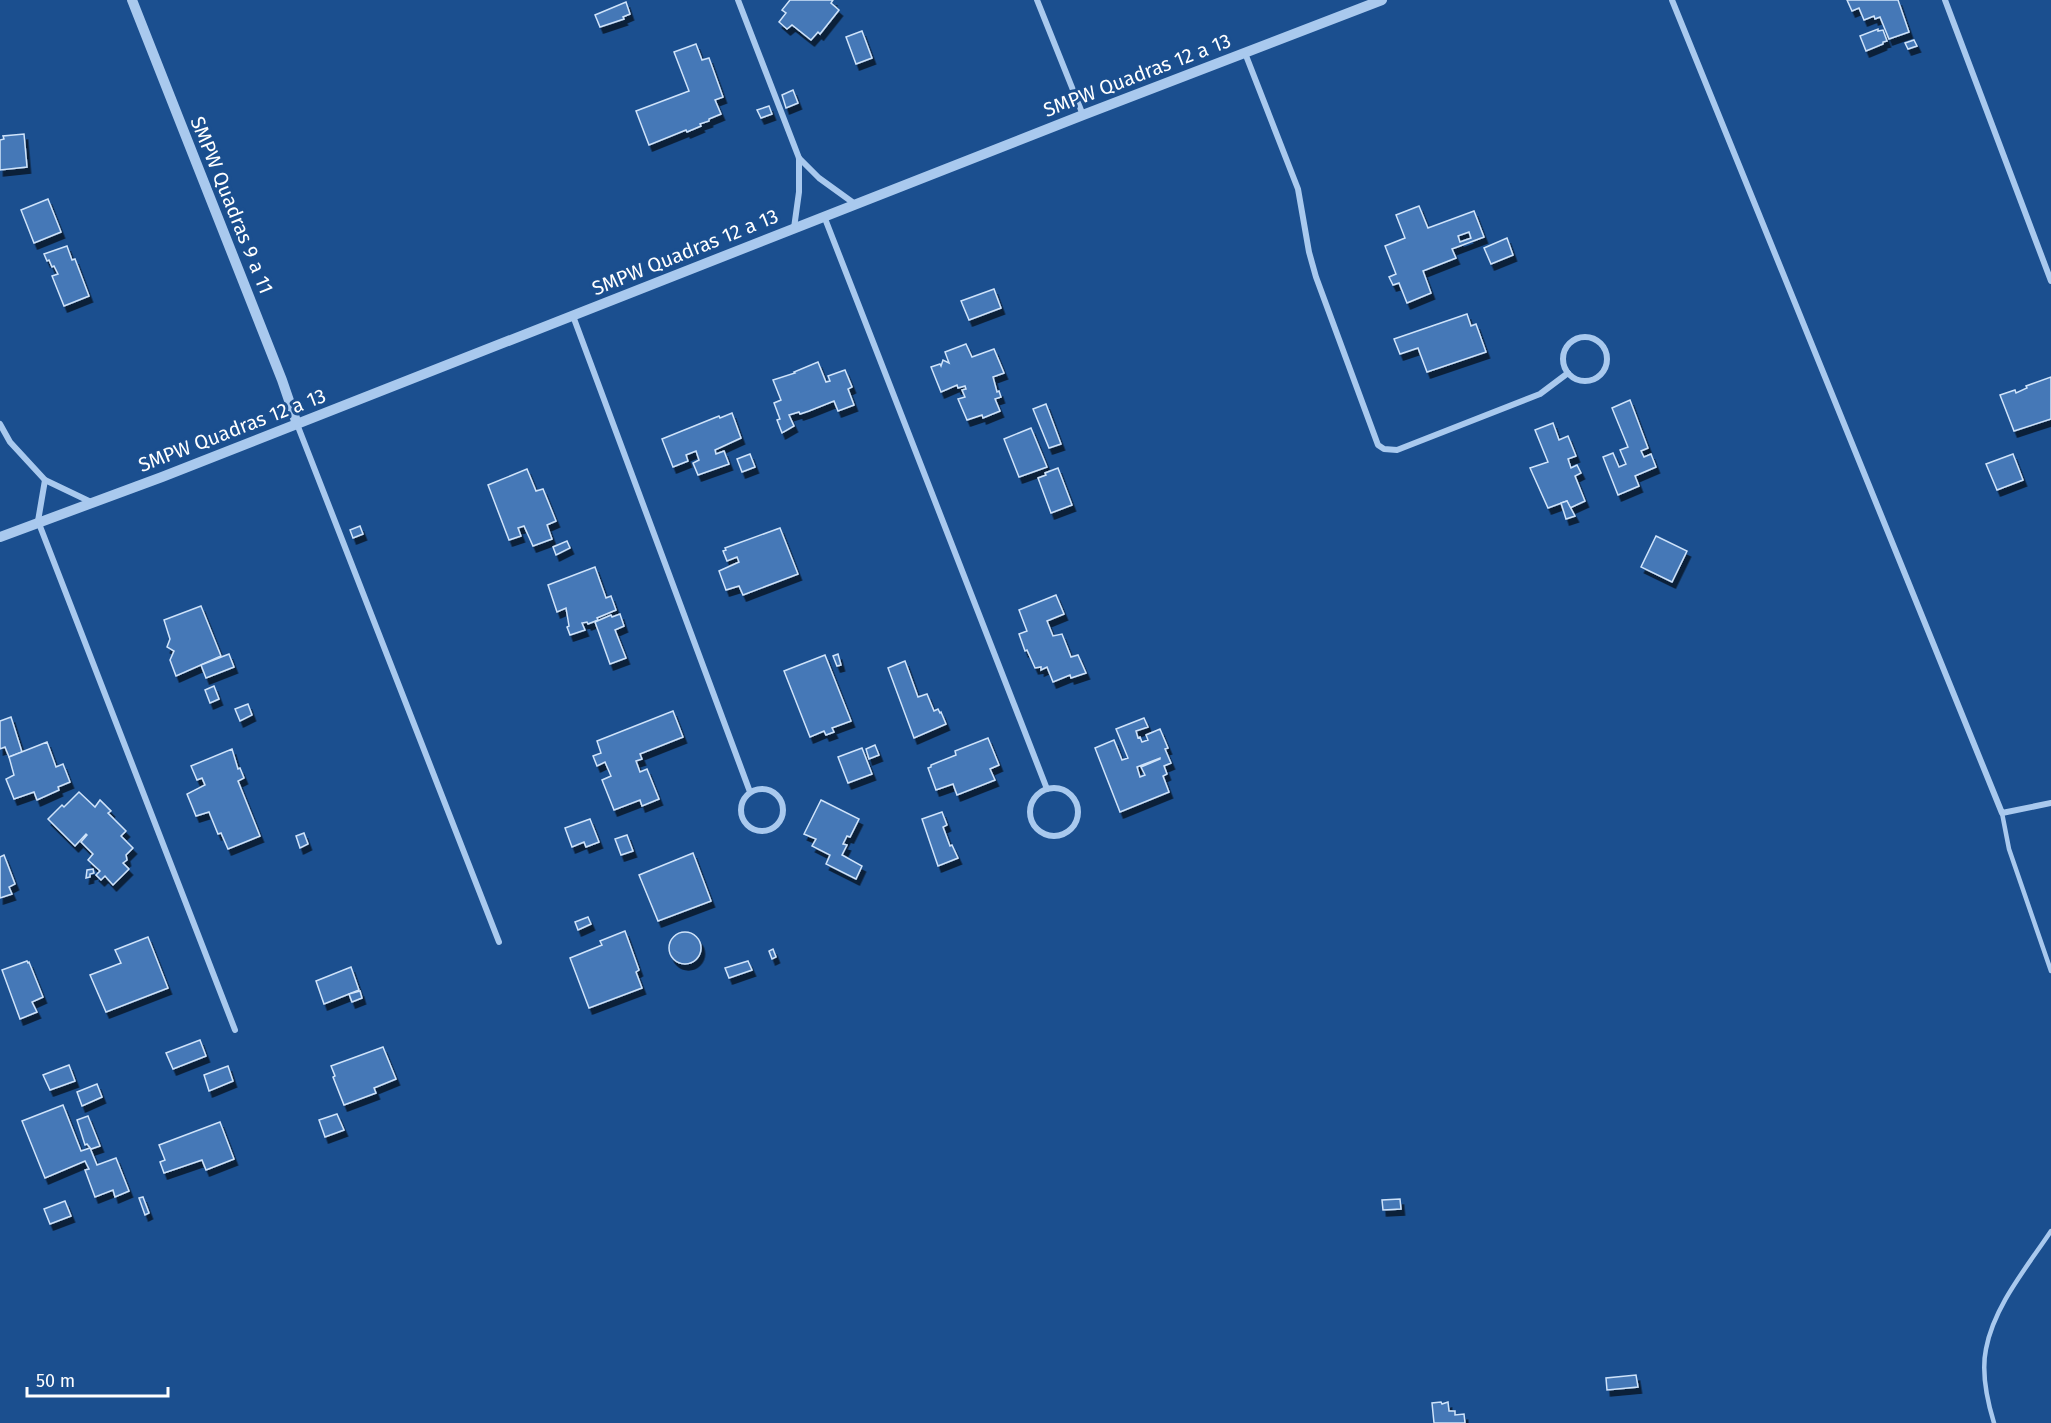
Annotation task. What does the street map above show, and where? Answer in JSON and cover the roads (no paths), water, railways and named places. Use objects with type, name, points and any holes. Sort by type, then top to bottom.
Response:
[{"type":"street","name":"SMPW Quadras 9 a 11","points":[[132,0],[278,369],[297,424]]},
{"type":"street","points":[[738,0],[799,158],[799,192],[794,228]]},
{"type":"street","points":[[1037,0],[1083,115]]},
{"type":"street","name":"SMPW Quadras 12 a 13","points":[[0,537],[297,424],[824,216],[1382,0]]},
{"type":"street","points":[[1672,0],[2002,813],[2051,803]]},
{"type":"street","points":[[1945,0],[2051,281]]},
{"type":"street","points":[[1245,53],[1298,189],[1309,252],[1316,277],[1378,445],[1384,450],[1397,450],[1540,394],[1568,373]]},
{"type":"street","points":[[799,158],[819,178],[855,204]]},
{"type":"street","points":[[824,216],[1047,789]]},
{"type":"street","points":[[573,316],[750,792]]},
{"type":"street","points":[[1590,337],[1603,346],[1607,361],[1600,375],[1587,381],[1579,381],[1568,373],[1563,365],[1562,357],[1569,343],[1575,338],[1590,337]]},
{"type":"street","points":[[0,424],[9,442],[45,480],[91,502]]},
{"type":"street","points":[[297,424],[499,942]]},
{"type":"street","points":[[45,480],[38,521],[235,1030]]},
{"type":"street","points":[[759,789],[768,790],[781,802],[783,812],[774,827],[765,831],[756,830],[747,825],[742,818],[743,799],[750,792],[759,789]]},
{"type":"street","points":[[1047,789],[1063,789],[1076,800],[1078,817],[1075,825],[1062,835],[1054,836],[1038,831],[1030,816],[1030,807],[1034,800],[1039,793],[1047,789]]},
{"type":"lane","points":[[2002,813],[2009,849],[2051,971]]},
{"type":"lane","points":[[1994,1423],[1986,1386],[1986,1350],[2000,1309],[2051,1231]]}]
